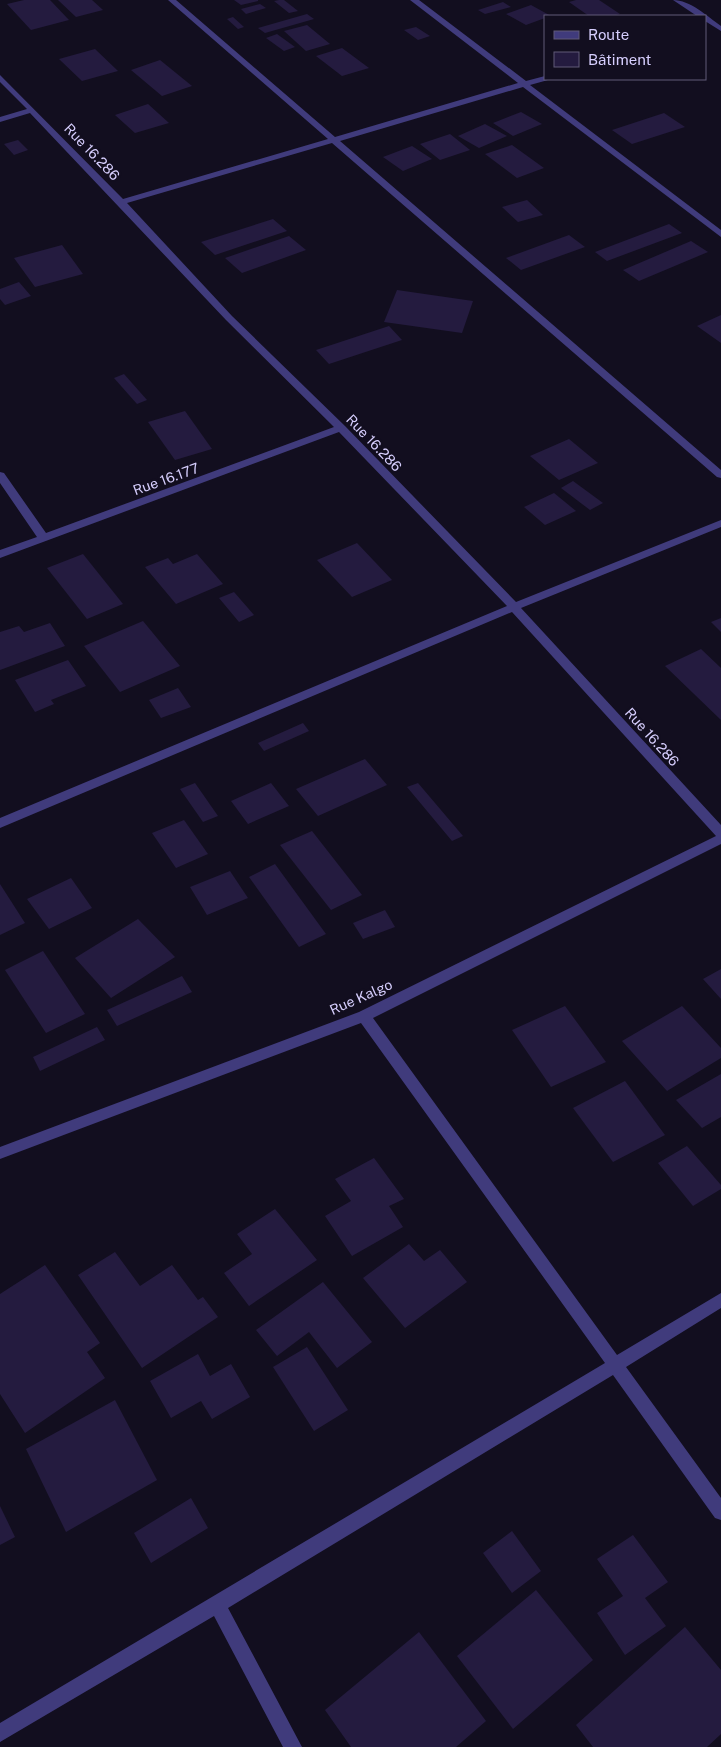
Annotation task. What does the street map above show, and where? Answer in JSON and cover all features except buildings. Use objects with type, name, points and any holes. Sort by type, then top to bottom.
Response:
[{"type":"street","points":[[172,0],[721,475]]},
{"type":"street","points":[[414,0],[721,234]]},
{"type":"street","points":[[677,0],[700,15]]},
{"type":"street","points":[[706,19],[719,28]]},
{"type":"street","points":[[706,31],[719,28]]},
{"type":"street","name":"Rue 16.286","points":[[0,78],[121,202],[229,318],[341,428],[514,607],[721,833]]},
{"type":"street","points":[[121,202],[544,78]]},
{"type":"street","points":[[0,120],[32,110]]},
{"type":"street","name":"Rue 16.177","points":[[0,554],[341,428]]},
{"type":"street","points":[[0,475],[44,538]]},
{"type":"street","points":[[0,823],[514,607],[721,523]]},
{"type":"street","name":"Rue Kalgo","points":[[0,1153],[364,1016],[721,840]]},
{"type":"street","points":[[364,1016],[721,1512]]},
{"type":"street","points":[[0,1733],[218,1605],[617,1365],[721,1300]]},
{"type":"street","points":[[218,1605],[293,1747]]}]
